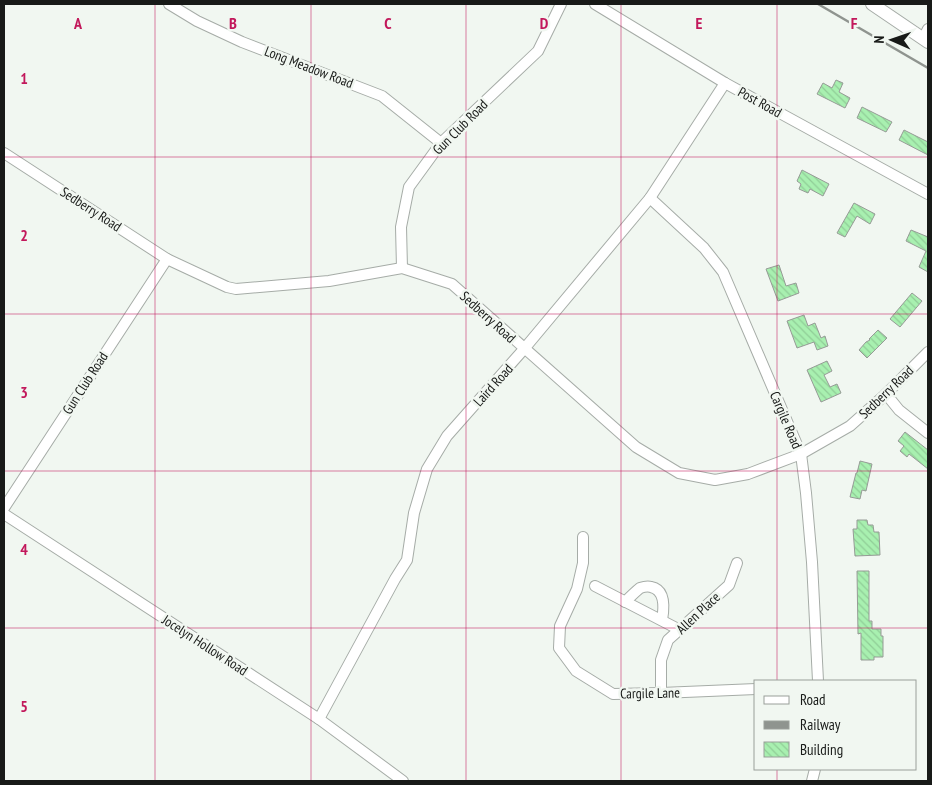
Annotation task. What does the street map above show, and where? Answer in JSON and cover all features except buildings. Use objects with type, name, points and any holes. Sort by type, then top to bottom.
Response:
[{"type":"main road","points":[[879,6],[926,37]]},
{"type":"street","name":"Long Meadow Road","points":[[169,4],[197,21],[242,42],[382,96],[440,143]]},
{"type":"street","name":"Gun Club Road","points":[[402,268],[401,227],[409,187],[440,143],[538,51],[561,4]]},
{"type":"street","name":"Post Road","points":[[595,4],[725,83],[928,194]]},
{"type":"street","name":"Laird Road","points":[[320,719],[407,560],[414,514],[427,469],[448,436],[524,349],[650,198],[725,83]]},
{"type":"street","name":"Sedberry Road","points":[[4,153],[167,259],[227,287],[236,289],[329,281],[402,268],[452,284],[636,447],[679,473],[715,480],[748,474],[801,454],[850,426],[886,394],[928,352]]},
{"type":"street","name":"Cargile Road","points":[[650,198],[704,248],[723,272],[801,454],[812,562],[818,680]]},
{"type":"street","name":"Gun Club Road","points":[[4,508],[167,259]]},
{"type":"street","points":[[886,394],[899,410],[928,433]]},
{"type":"street","name":"Jocelyn Hollow Road","points":[[4,514],[320,719],[403,781]]},
{"type":"street","name":"Cargile Lane","points":[[583,537],[584,564],[577,589],[560,626],[559,648],[576,672],[613,694],[754,689]]},
{"type":"street","name":"Allen Place","points":[[661,693],[661,660],[668,640],[729,585],[737,564]]},
{"type":"street","points":[[595,586],[680,630]]},
{"type":"street","points":[[625,602],[640,588],[647,586],[657,589],[663,598],[662,620]]},
{"type":"railway","points":[[818,4],[928,68]]}]
